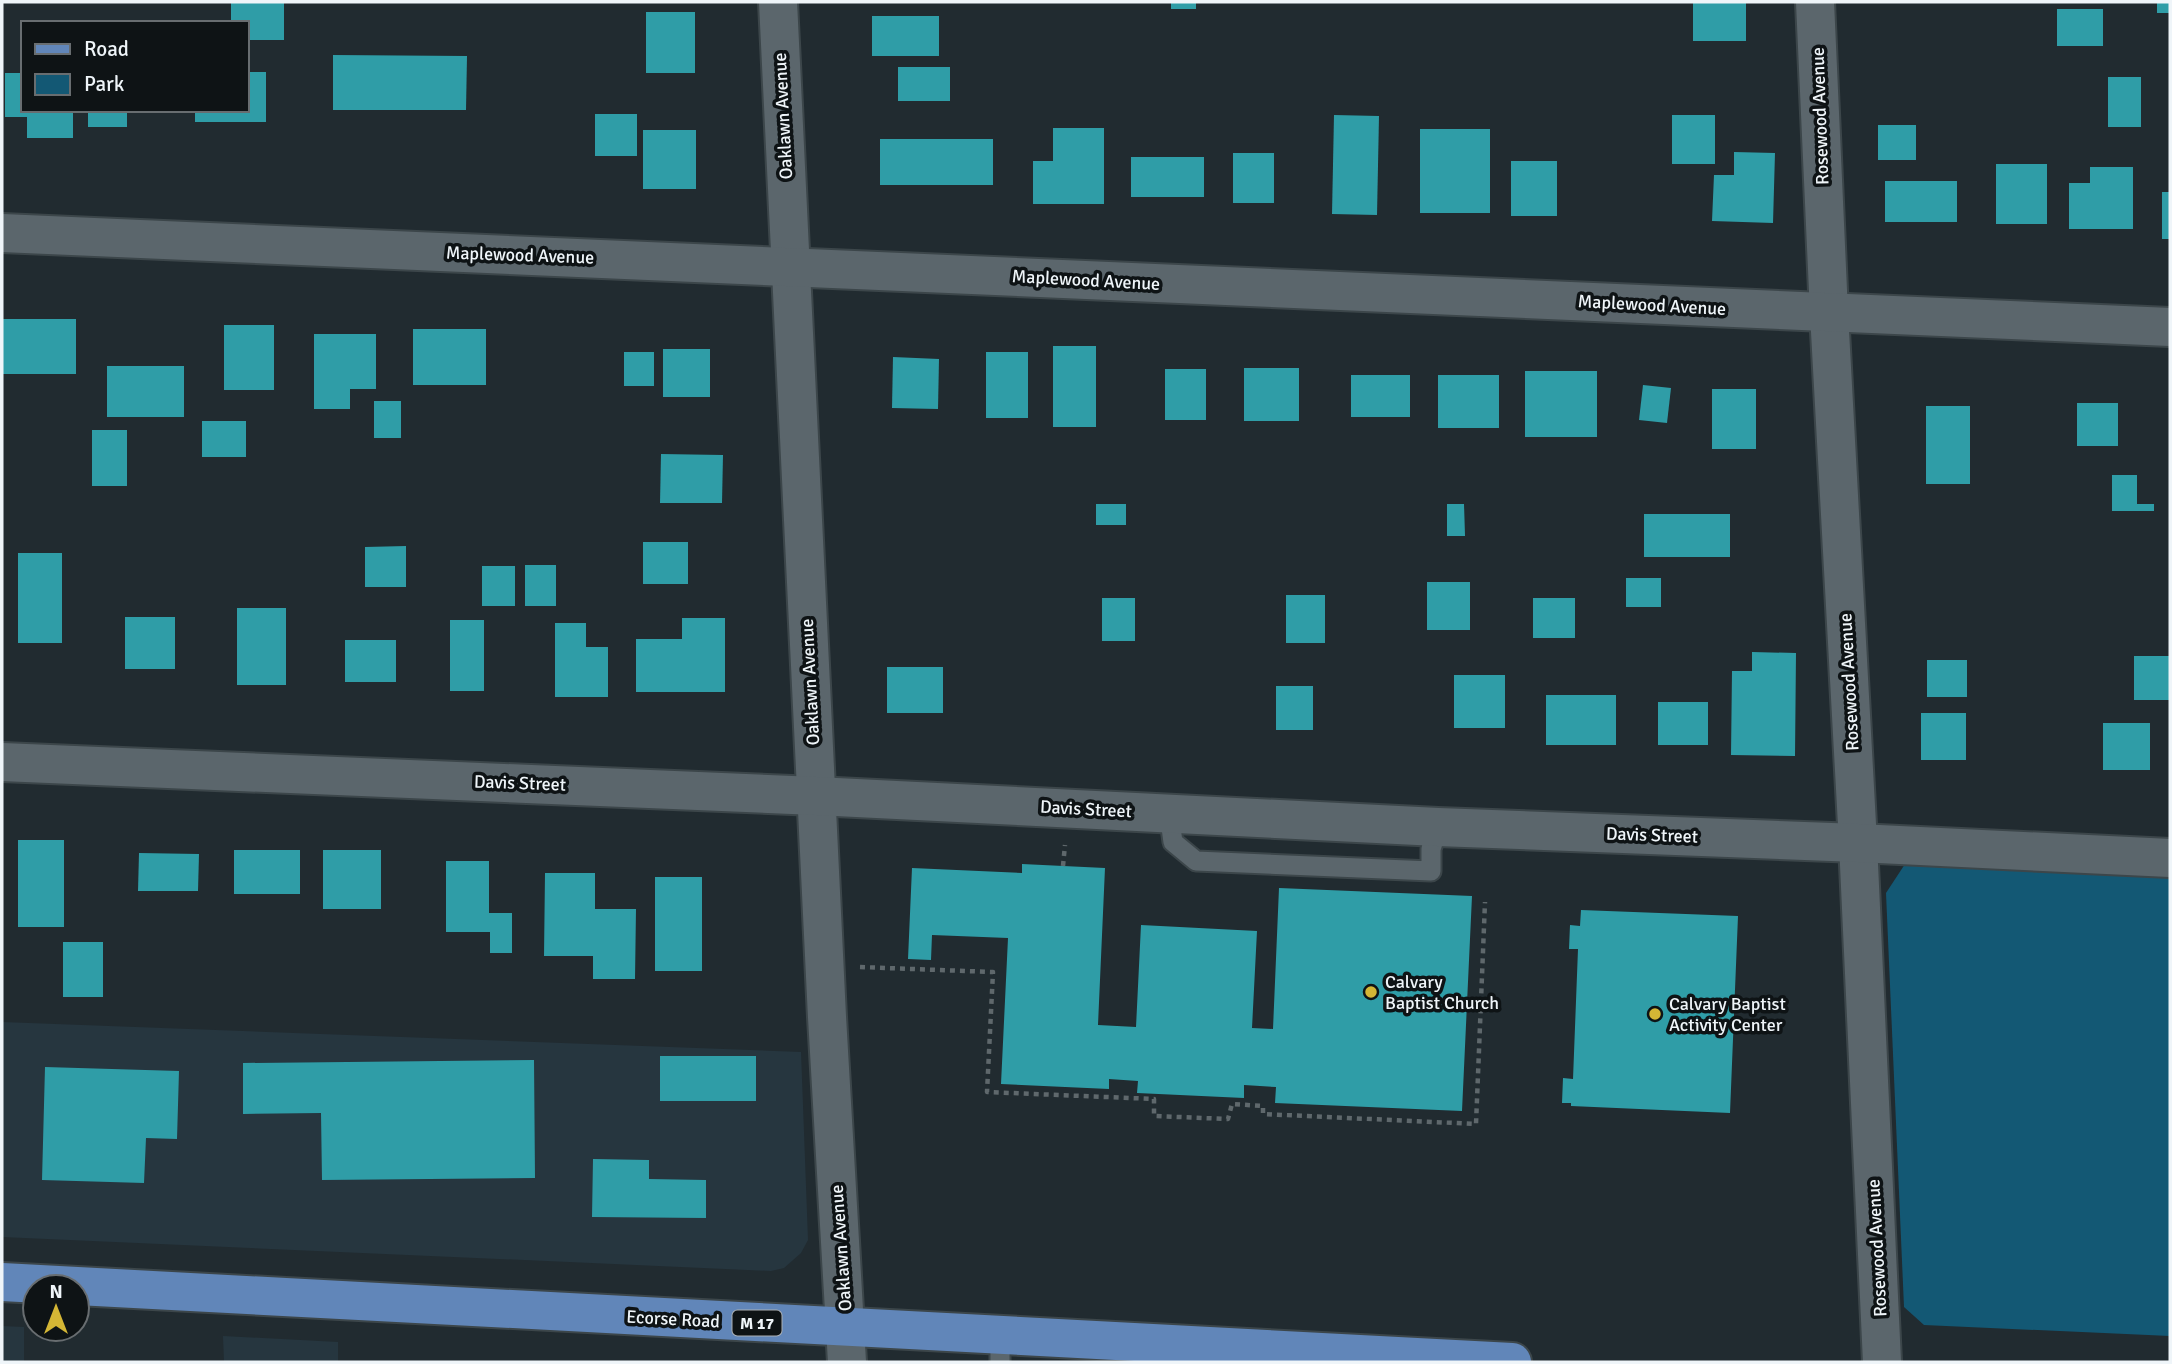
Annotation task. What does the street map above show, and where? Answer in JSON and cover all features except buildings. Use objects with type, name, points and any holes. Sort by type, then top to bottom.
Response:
[{"type":"main road","name":"Ecorse Road","points":[[2,1282],[846,1345],[1512,1362]]},
{"type":"street","name":"Oaklawn Avenue","points":[[778,2],[824,965],[846,1345]]},
{"type":"street","name":"Rosewood Avenue","points":[[1815,2],[1882,1362]]},
{"type":"street","name":"Maplewood Avenue","points":[[2,233],[2170,327]]},
{"type":"street","name":"Davis Street","points":[[2,762],[2170,858]]},
{"type":"path","points":[[1063,866],[1065,838]]},
{"type":"path","points":[[824,965],[993,972],[987,1092],[1154,1099],[1154,1116],[1228,1119],[1232,1104],[1263,1106],[1263,1114],[1476,1124],[1485,902]]},
{"type":"shaded area","points":[[2,1022],[801,1052],[808,1240],[801,1253],[784,1268],[771,1271],[2,1237]]},
{"type":"shaded area","points":[[2,1326],[21,1327],[24,1362],[2,1362]]},
{"type":"shaded area","points":[[223,1336],[338,1342],[338,1362],[224,1362]]},
{"type":"green space","points":[[1905,864],[2170,877],[2170,1336],[1924,1325],[1904,1307],[1886,893]]},
{"type":"place","name":"Calvary Baptist Church","points":[[1371,992]]},
{"type":"place","name":"Calvary Baptist Activity Center","points":[[1655,1014]]}]
